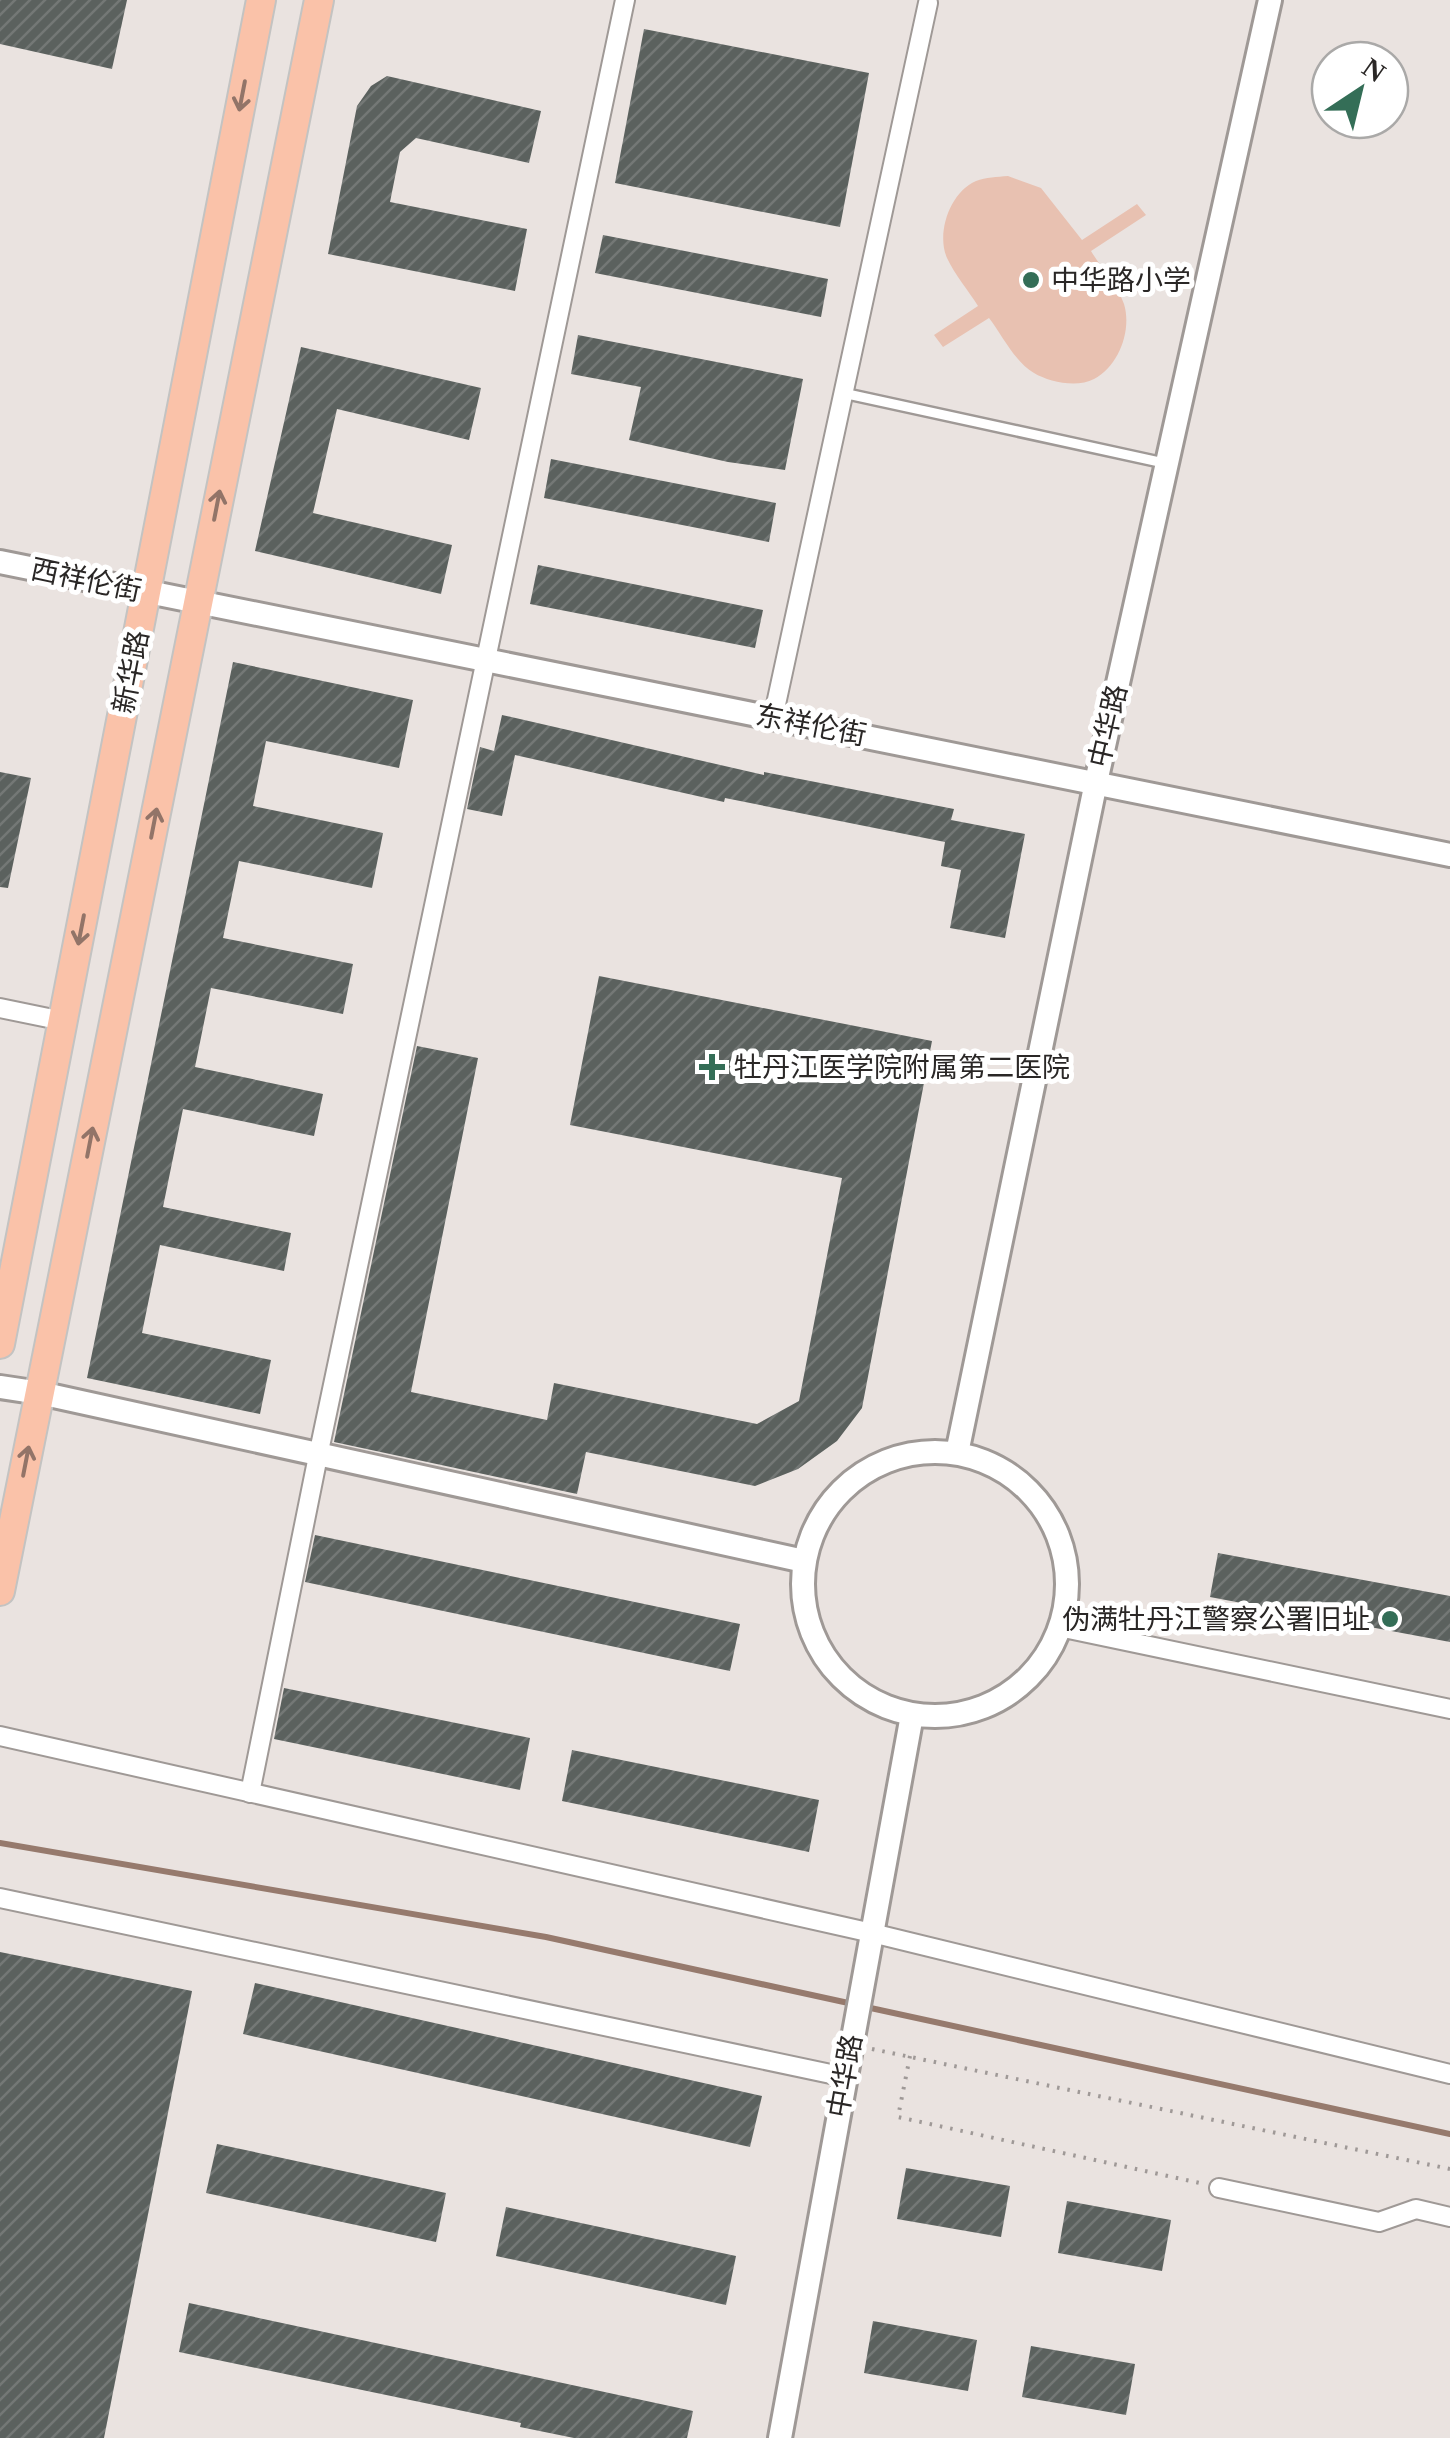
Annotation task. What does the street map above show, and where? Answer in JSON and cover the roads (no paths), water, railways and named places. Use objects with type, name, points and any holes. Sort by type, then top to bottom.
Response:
[{"type":"main road","name":"新华路","points":[[0,1344],[63,1021],[172,598],[261,0]]},
{"type":"main road","points":[[0,1591],[40,1393],[172,598],[318,0]]},
{"type":"street","points":[[250,1793],[625,0]]},
{"type":"street","name":"中华路","points":[[957,1453],[1096,782],[1270,0]]},
{"type":"street","points":[[773,718],[928,3]]},
{"type":"street","name":"西祥伦街","points":[[0,562],[172,598]]},
{"type":"street","name":"东祥伦街","points":[[172,598],[1450,854]]},
{"type":"street","points":[[0,1008],[63,1021]]},
{"type":"street","points":[[0,1387],[804,1561]]},
{"type":"street","points":[[916,1453],[957,1453],[998,1468],[1032,1494],[1056,1530],[1067,1572],[1064,1616],[1047,1656],[1022,1685],[989,1706],[951,1716],[912,1715],[873,1702],[840,1676],[816,1642],[803,1603],[804,1561],[817,1522],[853,1481],[876,1465],[916,1453]]},
{"type":"street","points":[[1059,1627],[1450,1710]]},
{"type":"street","name":"中华路","points":[[780,2438],[912,1715]]},
{"type":"street","points":[[0,1736],[872,1932],[1450,2074]]},
{"type":"street","points":[[0,1898],[845,2077]]},
{"type":"street","points":[[1219,2188],[1380,2222],[1416,2209],[1450,2217]]},
{"type":"lane","points":[[843,393],[1166,464]]},
{"type":"waterway","points":[[0,1843],[546,1937],[853,2004]]},
{"type":"waterway","points":[[866,2007],[1450,2134]]},
{"type":"place","name":"中华路小学","points":[[1031,280]]},
{"type":"place","name":"牡丹江医学院附属第二医院","points":[[712,1067]]},
{"type":"place","name":"伪满牡丹江警察公署旧址","points":[[1390,1619]]}]
